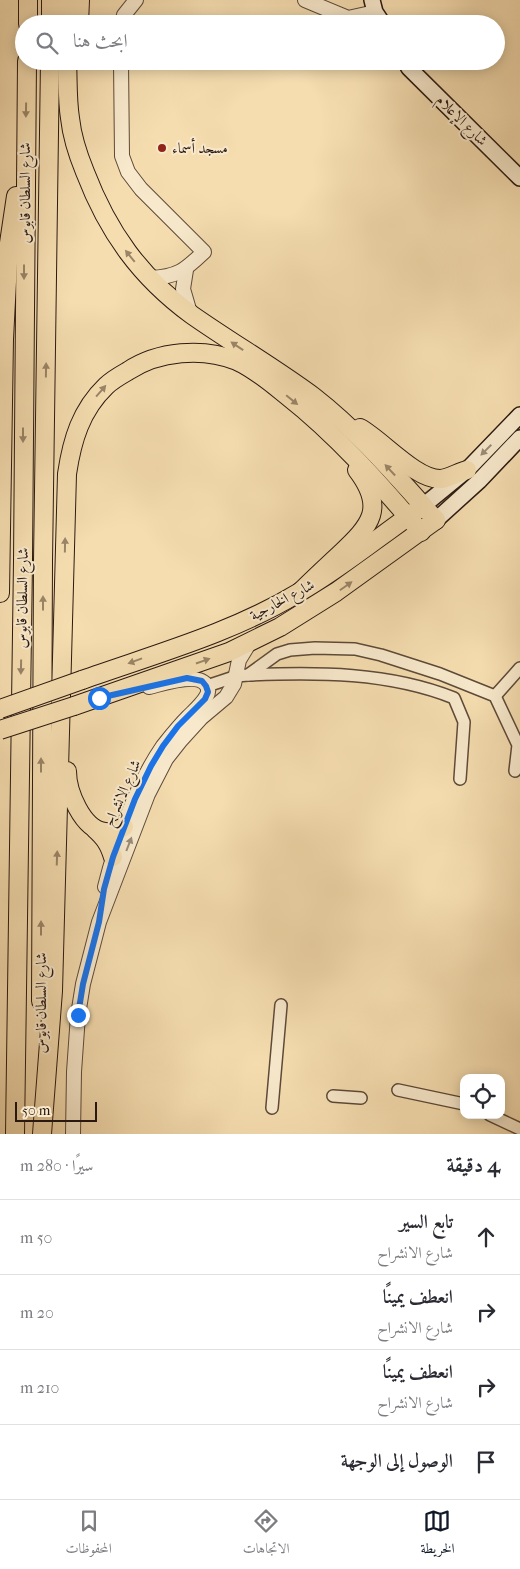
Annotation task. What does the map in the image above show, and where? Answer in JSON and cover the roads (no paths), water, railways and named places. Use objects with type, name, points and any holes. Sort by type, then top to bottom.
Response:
[{"type":"main road","points":[[28,0],[28,15]]},
{"type":"main road","points":[[51,0],[51,15]]},
{"type":"main road","points":[[67,0],[67,15]]},
{"type":"main road","points":[[79,15],[80,0]]},
{"type":"main road","name":"شارع السلطان قابوس","points":[[15,1134],[23,551],[27,70]]},
{"type":"main road","name":"شارع السلطان قابوس","points":[[41,1134],[43,562],[50,70]]},
{"type":"main road","points":[[67,70],[70,118],[77,150],[96,200],[123,248],[150,278],[190,314],[312,396],[376,479],[422,532]]},
{"type":"main road","points":[[79,70],[80,104],[88,179]]},
{"type":"main road","name":"شارع الإعلام","points":[[411,70],[520,178]]},
{"type":"main road","points":[[0,593],[4,348],[9,243],[25,136]]},
{"type":"main road","points":[[41,1134],[52,991],[67,474],[71,448],[81,420],[92,401],[107,384],[136,365],[167,355],[195,353],[215,355],[236,361],[256,372],[331,422],[436,520]]},
{"type":"main road","name":"شارع الخارجية","points":[[0,709],[239,623],[298,594],[423,506],[466,470],[520,415]]},
{"type":"main road","points":[[331,422],[368,432],[422,474],[442,479],[466,470]]},
{"type":"main road","points":[[298,594],[359,537],[369,525],[372,514],[372,497],[367,483],[331,422]]},
{"type":"main road","name":"شارع الخارجية","points":[[0,730],[99,698],[229,652],[280,627],[336,592],[422,532],[479,482],[520,438]]},
{"type":"main road","points":[[62,682],[66,729],[67,782],[75,803],[84,817],[105,838],[110,846],[113,857]]},
{"type":"main road","points":[[95,829],[113,832],[124,827]]},
{"type":"street","points":[[124,15],[136,0]]},
{"type":"street","points":[[305,0],[341,15]]},
{"type":"street","points":[[362,15],[377,12]]},
{"type":"street","points":[[122,70],[122,156],[128,172],[141,190],[204,252],[186,270],[166,276],[150,278]]},
{"type":"street","points":[[186,270],[183,290],[190,314]]},
{"type":"street","name":"شارع الانشراح","points":[[99,922],[148,794],[166,759],[201,718],[226,697],[242,675],[239,660],[250,642]]},
{"type":"street","points":[[99,698],[187,678],[202,681],[206,686],[242,675],[277,654],[290,650],[315,648],[354,649],[381,655],[440,674],[494,696],[518,745],[515,771]]},
{"type":"street","points":[[494,696],[520,668]]},
{"type":"street","points":[[242,675],[333,673],[398,682],[435,690],[454,698],[464,722],[460,779]]},
{"type":"street","name":"شارع الانشراح","points":[[73,1134],[74,1072],[78,1015],[83,984],[99,922],[104,889],[113,857],[151,766],[178,726],[205,699],[208,692],[206,686]]},
{"type":"street","points":[[111,894],[115,870],[113,857]]},
{"type":"street","points":[[272,1108],[281,1005]]},
{"type":"street","points":[[398,1090],[460,1103]]},
{"type":"street","points":[[333,1096],[361,1098]]},
{"type":"street","points":[[499,1119],[520,1129]]},
{"type":"place","name":"مسجد أسماء","points":[[162,148]]}]
